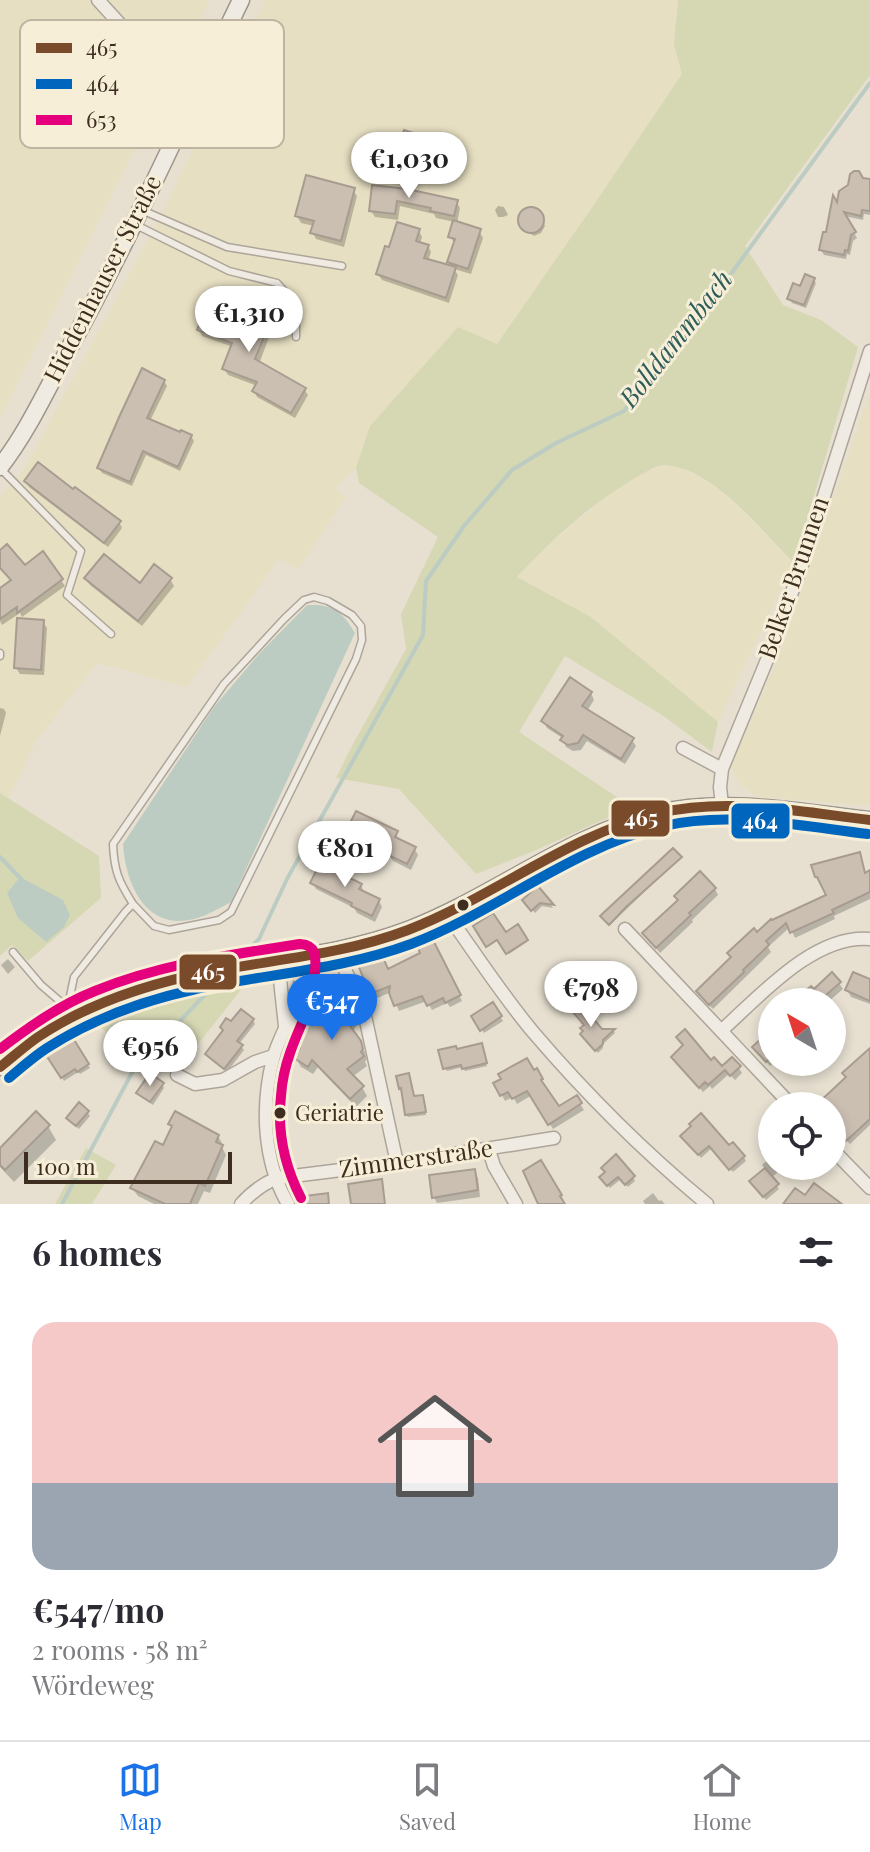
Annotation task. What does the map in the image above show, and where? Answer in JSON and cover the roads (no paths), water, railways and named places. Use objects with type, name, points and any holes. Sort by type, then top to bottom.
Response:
[{"type":"main road","name":"Hiddenhauser Straße","points":[[231,20],[241,0]]},
{"type":"main road","name":"Hiddenhauser Straße","points":[[0,468],[85,320],[169,148]]},
{"type":"main road","points":[[0,1067],[71,1012],[188,976],[302,958],[407,931],[447,914],[553,855],[611,828],[661,812],[722,805],[870,820]]},
{"type":"street","points":[[98,0],[116,20]]},
{"type":"street","name":"Belker Brunnen","points":[[722,805],[722,769],[793,589],[870,351]]},
{"type":"street","points":[[683,748],[722,769]]},
{"type":"street","points":[[447,914],[531,1029],[585,1090],[707,1204]]},
{"type":"street","points":[[625,929],[779,1092]]},
{"type":"street","points":[[721,1031],[796,964],[838,942],[870,939]]},
{"type":"street","points":[[340,950],[344,968],[363,1007],[397,1163]]},
{"type":"street","points":[[288,1204],[269,1150],[266,1093],[273,1056],[297,999],[302,958]]},
{"type":"street","points":[[271,962],[285,1027]]},
{"type":"street","points":[[177,1075],[195,1084],[223,1080],[273,1056]]},
{"type":"street","name":"Zimmerstraße","points":[[277,1178],[489,1150],[554,1138]]},
{"type":"street","points":[[489,1150],[494,1166],[516,1204]]},
{"type":"street","points":[[846,1163],[870,1188]]},
{"type":"street","points":[[241,1204],[264,1183],[277,1178]]},
{"type":"lane","points":[[137,217],[227,247],[342,266]]},
{"type":"lane","points":[[137,217],[229,271],[277,283],[296,304],[296,337]]},
{"type":"lane","points":[[0,468],[81,551],[67,595],[111,634]]},
{"type":"lane","points":[[314,597],[328,601],[352,615],[361,626],[362,640],[356,659],[231,912],[219,920],[169,930],[154,926],[133,904],[122,887],[114,865],[113,844],[224,684],[304,600],[314,597]]},
{"type":"lane","points":[[71,1012],[74,977],[133,904]]},
{"type":"lane","points":[[13,952],[41,985],[71,1012]]},
{"type":"waterway","name":"Bolldammbach","points":[[237,961],[259,939],[287,879],[423,635],[426,581],[464,526],[512,470],[556,443],[624,411],[725,282],[870,83]]},
{"type":"waterway","points":[[0,857],[23,881]]},
{"type":"waterway","name":"Bolldammbach","points":[[62,1204],[134,1069],[223,976]]},
{"type":"waterway","points":[[112,1027],[151,1052]]},
{"type":"place","name":"Geriatrie","points":[[280,1113]]}]
